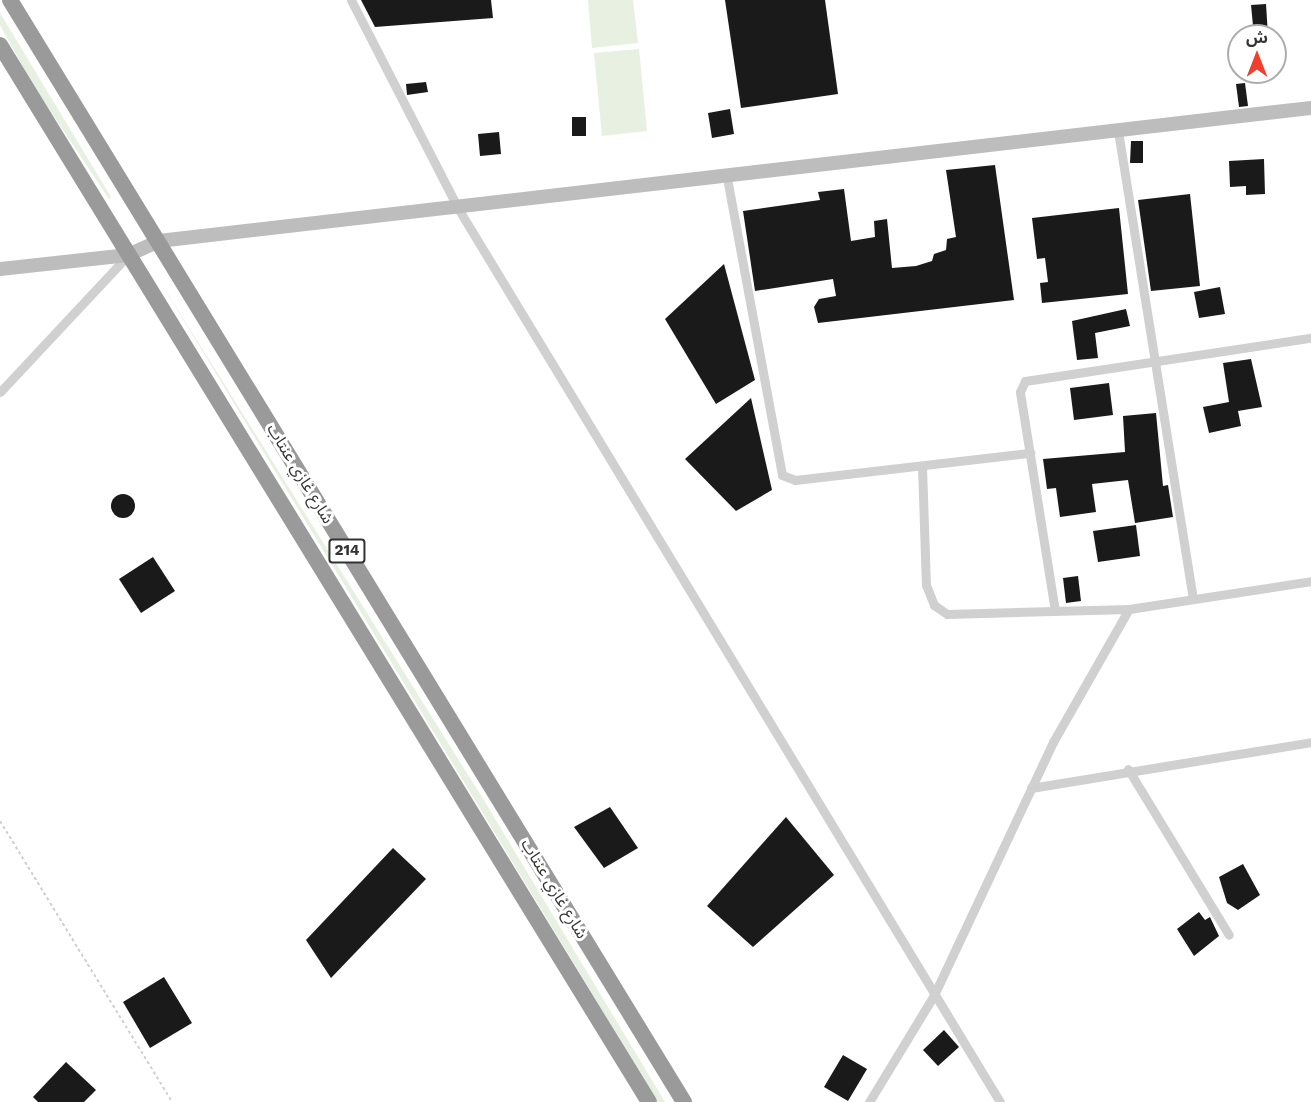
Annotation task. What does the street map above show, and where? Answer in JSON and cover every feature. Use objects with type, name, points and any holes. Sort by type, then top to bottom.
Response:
[{"type":"highway","name":"شارع غازي عنتاب","points":[[10,0],[684,1102]]},
{"type":"highway","name":"214","points":[[0,45],[649,1102]]},
{"type":"street","points":[[351,0],[459,210],[1000,1102]]},
{"type":"street","points":[[0,269],[128,255],[159,241],[459,210],[1311,108]]},
{"type":"street","points":[[1118,131],[1193,599]]},
{"type":"street","points":[[727,178],[782,475],[795,480],[1030,453]]},
{"type":"street","points":[[0,392],[128,255]]},
{"type":"street","points":[[1055,611],[1020,392],[1025,381],[1154,358],[1311,338]]},
{"type":"street","points":[[922,466],[926,585],[934,605],[947,614],[1129,609],[1311,580]]},
{"type":"street","points":[[869,1102],[934,995],[1031,788],[1129,609]]},
{"type":"street","points":[[1031,788],[1128,769],[1311,742]]},
{"type":"street","points":[[1128,769],[1229,935]]},
{"type":"path","points":[[0,821],[172,1102]]},
{"type":"green space","points":[[588,0],[633,0],[638,43],[592,48]]},
{"type":"green space","points":[[0,13],[111,197],[109,199],[33,85],[0,25]]},
{"type":"green space","points":[[639,49],[647,131],[602,136],[594,53]]},
{"type":"green space","points":[[158,278],[485,802],[665,1102],[658,1102]]},
{"type":"building","points":[[361,0],[491,0],[493,18],[375,27]]},
{"type":"building","points":[[725,0],[825,0],[838,94],[741,108]]},
{"type":"building","points":[[1266,4],[1267,24],[1253,24],[1251,5]]},
{"type":"building","points":[[426,82],[428,92],[407,95],[406,84]]},
{"type":"building","points":[[1236,84],[1245,84],[1248,106],[1239,107]]},
{"type":"building","points":[[730,109],[734,134],[712,138],[708,113]]},
{"type":"building","points":[[572,117],[586,117],[586,136],[572,136]]},
{"type":"building","points":[[499,132],[501,154],[480,156],[478,134]]},
{"type":"building","points":[[1131,141],[1143,141],[1143,163],[1130,163]]},
{"type":"building","points":[[1264,159],[1265,194],[1246,195],[1246,186],[1230,187],[1229,161]]},
{"type":"building","points":[[995,165],[1014,300],[818,323],[814,307],[819,299],[836,296],[833,279],[755,291],[743,211],[820,200],[818,192],[844,189],[851,241],[875,237],[874,221],[887,219],[892,268],[916,266],[932,261],[934,254],[946,250],[947,239],[956,237],[946,170]]},
{"type":"building","points":[[1190,194],[1200,286],[1151,291],[1138,200]]},
{"type":"building","points":[[1119,208],[1128,294],[1042,303],[1040,283],[1048,282],[1045,258],[1037,259],[1032,218]]},
{"type":"building","points":[[724,264],[755,380],[716,404],[665,319]]},
{"type":"building","points":[[1220,287],[1225,314],[1199,318],[1194,292]]},
{"type":"building","points":[[1126,309],[1130,326],[1095,333],[1098,358],[1077,360],[1072,321]]},
{"type":"building","points":[[1251,359],[1262,407],[1238,411],[1241,426],[1209,433],[1203,407],[1229,402],[1223,363]]},
{"type":"building","points":[[1109,383],[1113,415],[1074,420],[1070,388]]},
{"type":"building","points":[[751,398],[772,490],[736,511],[685,459]]},
{"type":"building","points":[[1156,413],[1163,486],[1168,485],[1173,517],[1135,523],[1128,480],[1092,484],[1096,512],[1060,517],[1056,488],[1047,489],[1043,459],[1125,452],[1123,416]]},
{"type":"building","points":[[123,494],[132,497],[135,506],[132,515],[123,518],[114,515],[111,506],[114,497]]},
{"type":"building","points":[[1136,525],[1140,556],[1098,562],[1093,531]]},
{"type":"building","points":[[153,557],[175,591],[141,613],[119,579]]},
{"type":"building","points":[[1078,576],[1081,601],[1066,603],[1063,578]]},
{"type":"building","points":[[610,807],[638,848],[604,868],[574,827]]},
{"type":"building","points":[[786,817],[834,875],[753,947],[707,906]]},
{"type":"building","points":[[393,848],[426,879],[331,978],[306,940]]},
{"type":"building","points":[[1243,864],[1260,895],[1238,910],[1227,903],[1219,877]]},
{"type":"building","points":[[1199,912],[1205,920],[1210,917],[1219,936],[1194,956],[1177,929]]},
{"type":"building","points":[[164,977],[192,1023],[150,1048],[123,1002]]},
{"type":"building","points":[[944,1030],[959,1047],[938,1066],[923,1050]]},
{"type":"building","points":[[843,1055],[867,1069],[848,1101],[824,1087]]},
{"type":"building","points":[[66,1062],[96,1090],[84,1102],[38,1102],[33,1097]]}]
